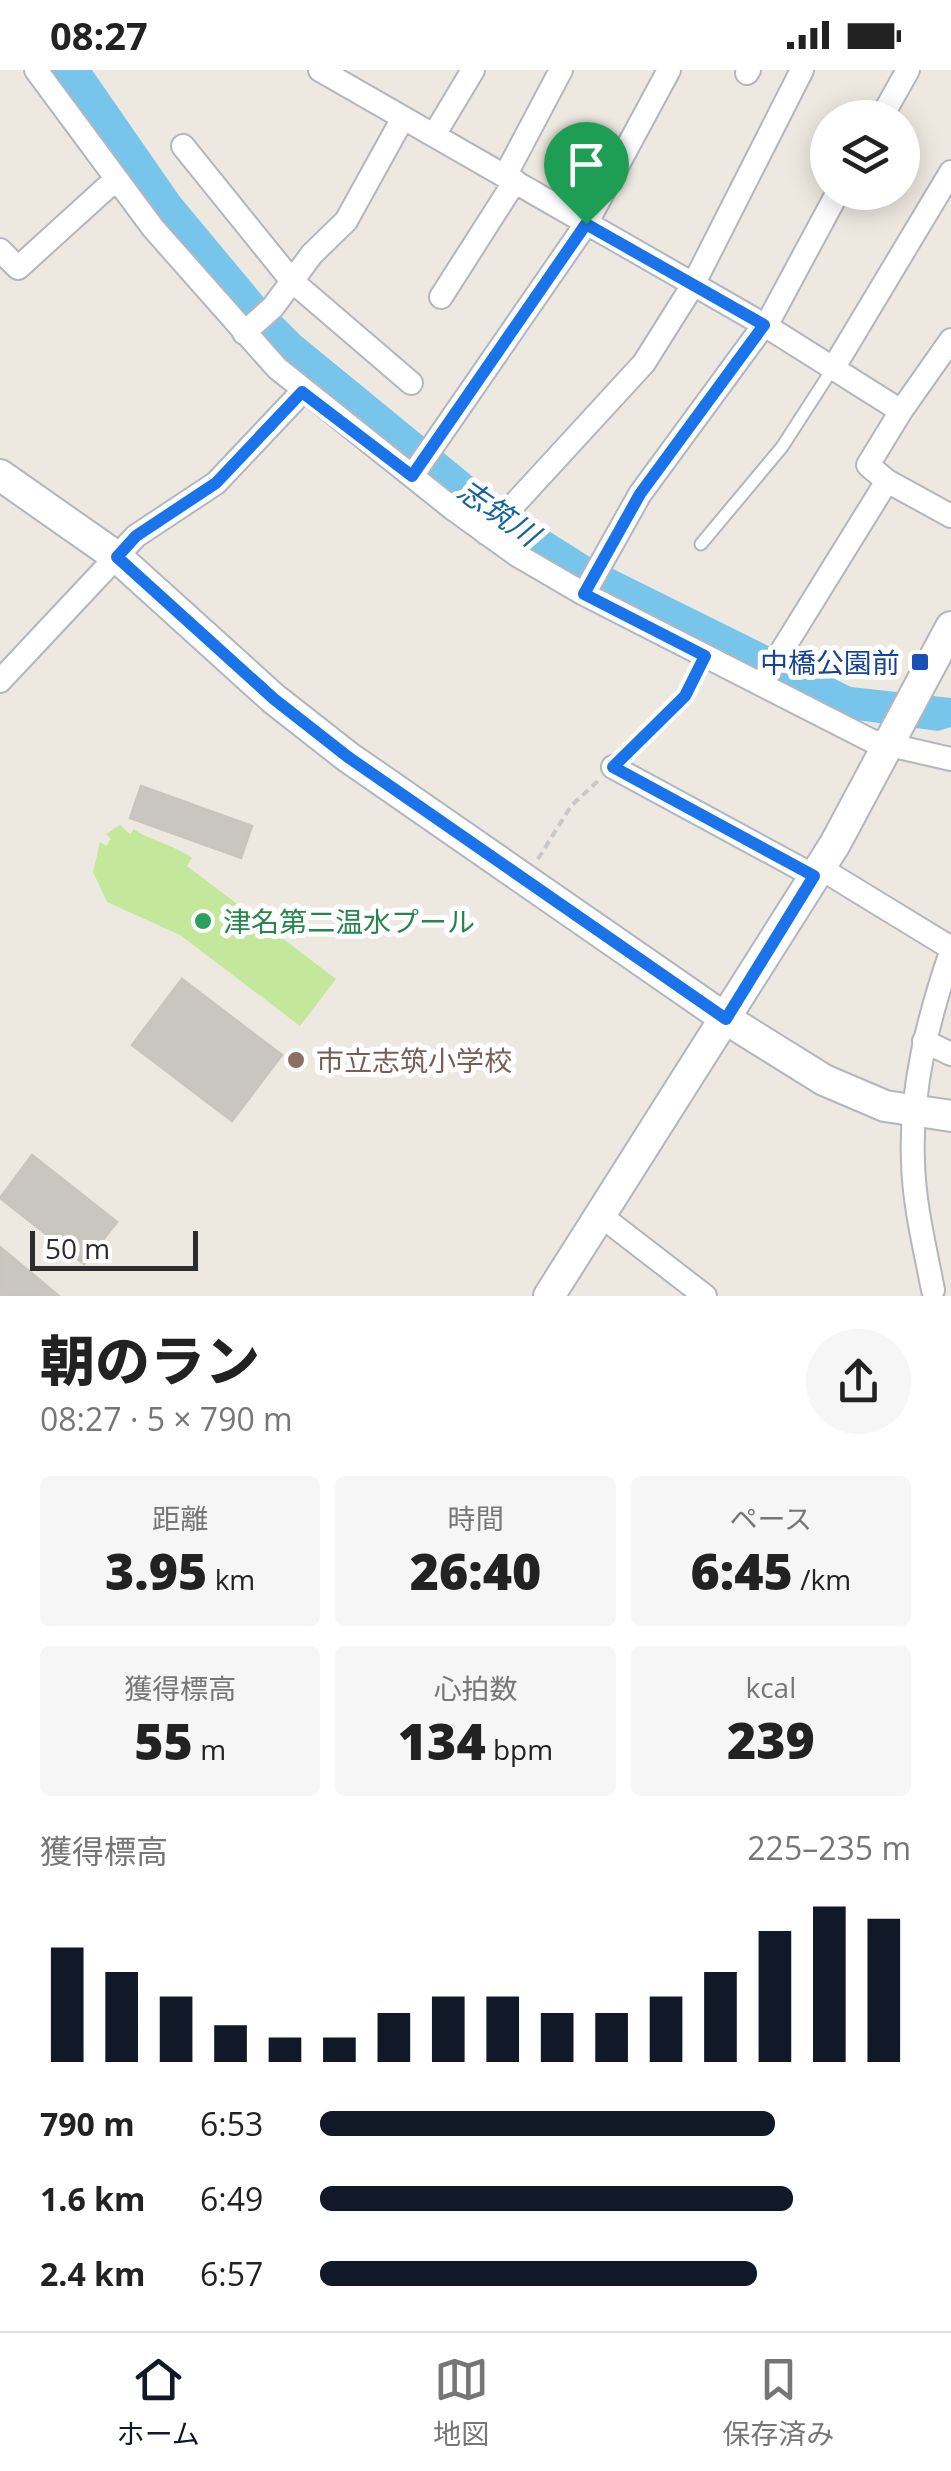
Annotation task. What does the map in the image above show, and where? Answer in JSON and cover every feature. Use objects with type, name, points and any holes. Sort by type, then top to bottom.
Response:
[{"type":"street","points":[[36,70],[115,180],[244,333],[302,392],[488,534],[584,594],[872,741],[951,759]]},
{"type":"street","points":[[434,136],[473,70]]},
{"type":"street","points":[[441,297],[510,179],[560,70]]},
{"type":"street","points":[[412,476],[586,224],[670,70]]},
{"type":"street","points":[[488,534],[644,362],[692,285],[802,70]]},
{"type":"street","points":[[891,100],[908,70]]},
{"type":"street","points":[[333,73],[434,136],[765,325],[901,411]]},
{"type":"street","points":[[244,333],[272,307],[346,222],[404,118]]},
{"type":"street","points":[[183,146],[292,281],[411,383]]},
{"type":"street","points":[[834,367],[951,172]]},
{"type":"street","points":[[0,250],[18,268],[115,180]]},
{"type":"street","points":[[584,594],[640,494],[765,325],[828,210]]},
{"type":"street","points":[[951,340],[868,465],[887,481],[951,516]]},
{"type":"street","points":[[0,682],[136,536],[216,483],[302,392]]},
{"type":"street","points":[[0,475],[117,557],[274,699],[348,757],[726,1019],[824,1080],[885,1106],[951,1116]]},
{"type":"street","points":[[762,683],[887,481]]},
{"type":"street","points":[[548,1296],[817,872],[925,684],[951,628]]},
{"type":"street","points":[[613,767],[817,872],[951,950],[924,1040],[914,1179],[938,1290]]},
{"type":"street","points":[[924,1040],[951,1054]]},
{"type":"street","points":[[600,1216],[706,1296]]},
{"type":"lane","points":[[701,544],[782,447],[834,367]]},
{"type":"path","points":[[526,880],[570,806],[685,696],[705,656]]},
{"type":"green space","name":"津名第二温水プール","points":[[120,825],[130,834],[134,829],[192,858],[187,866],[336,979],[300,1026],[180,935],[107,902],[93,872],[100,842],[106,846],[111,839],[106,834]]},
{"type":"water","name":"志筑川","points":[[43,70],[92,70],[180,197],[269,304],[301,336],[506,504],[593,559],[851,687],[951,698],[951,727],[938,731],[857,720],[580,585],[517,548],[305,386],[216,294]]},
{"type":"building","points":[[141,786],[252,826],[241,858],[130,818]]},
{"type":"building","points":[[182,979],[282,1055],[232,1121],[132,1045]]},
{"type":"building","points":[[32,1155],[117,1222],[84,1264],[0,1198]]},
{"type":"building","points":[[0,1247],[59,1296],[0,1296]]},
{"type":"place","name":"中橋公園前","points":[[920,662]]},
{"type":"place","name":"津名第二温水プール","points":[[203,921]]},
{"type":"place","name":"市立志筑小学校","points":[[296,1060]]},
{"type":"route","points":[[586,224],[764,325],[640,494],[584,594],[705,656],[685,696],[613,767],[814,876],[726,1019],[348,757],[274,699],[117,557],[136,536],[216,483],[302,392],[412,476],[586,224]]}]
